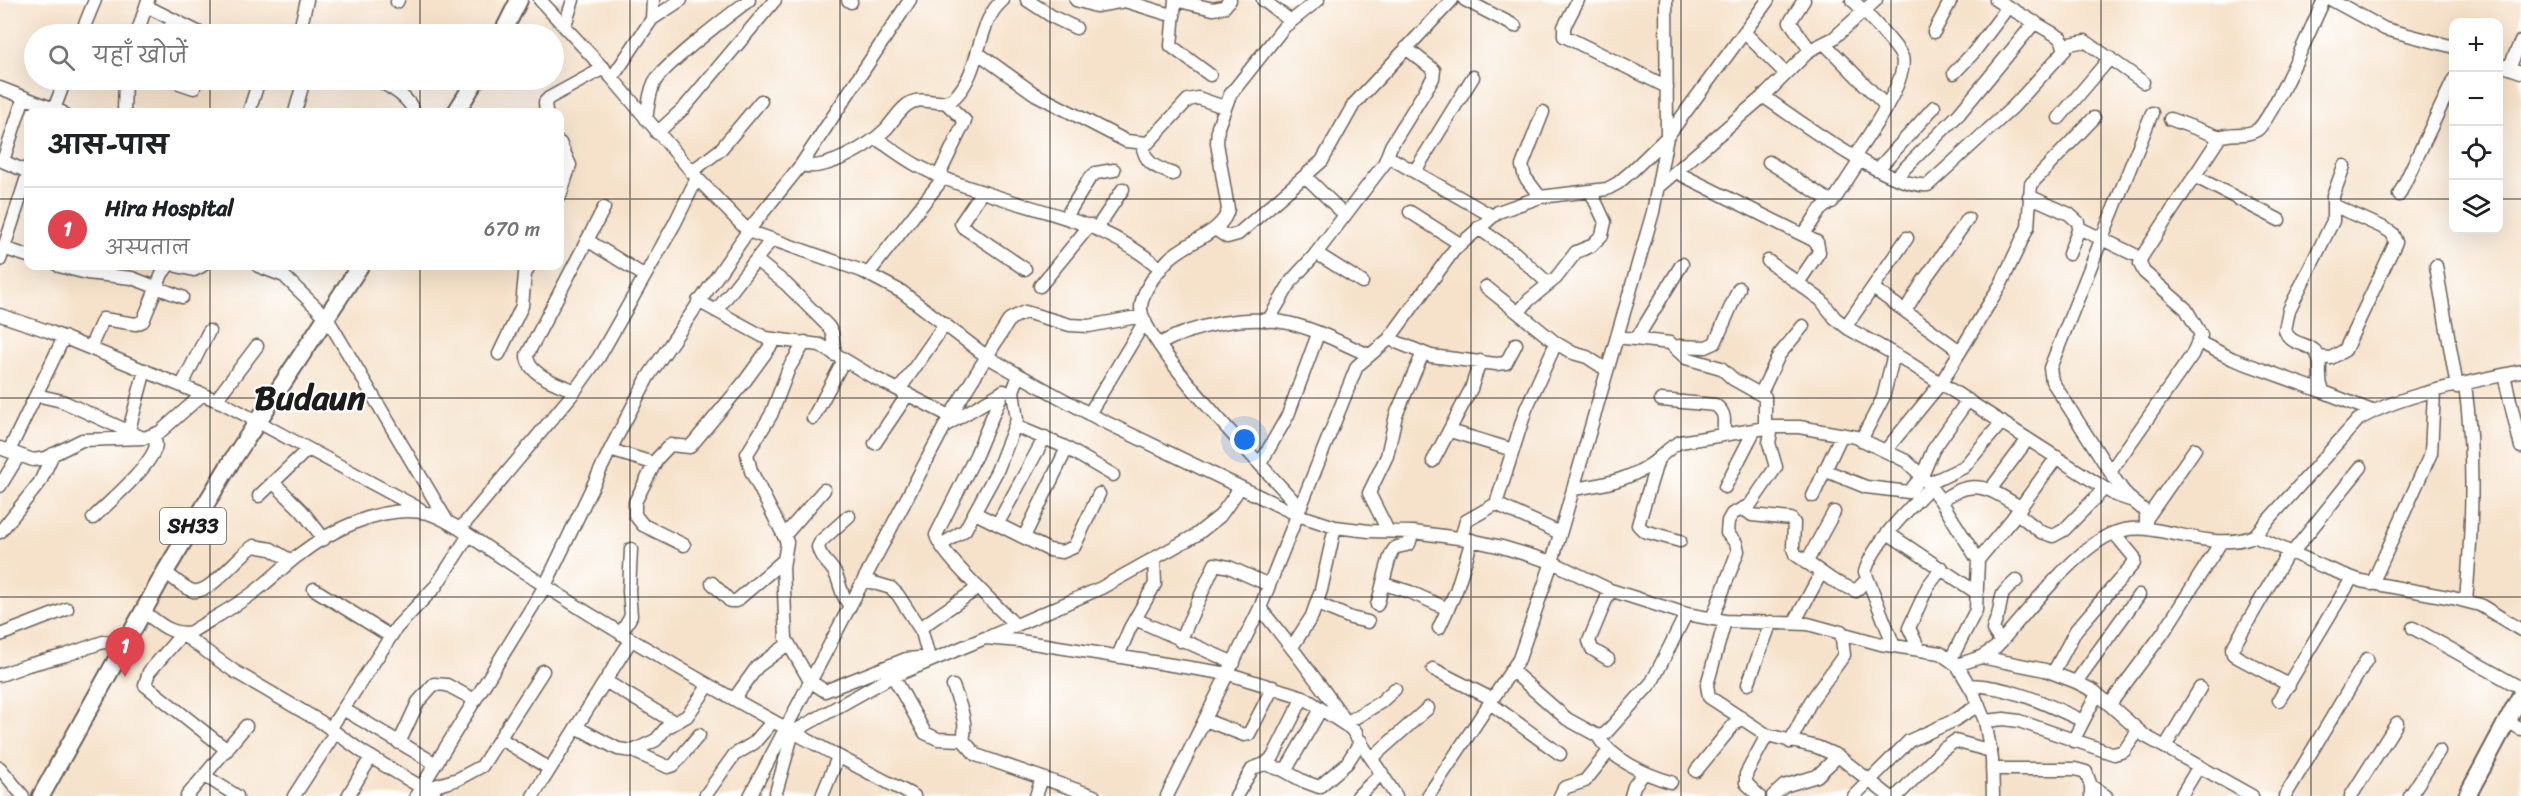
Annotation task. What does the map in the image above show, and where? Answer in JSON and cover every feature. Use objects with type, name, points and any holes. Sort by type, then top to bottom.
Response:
[{"type":"main road","points":[[507,24],[519,0]]},
{"type":"main road","points":[[458,108],[470,90]]},
{"type":"main road","name":"SH33","points":[[41,796],[165,572],[231,462],[357,270]]},
{"type":"main road","points":[[2467,796],[2514,725],[2521,695]]},
{"type":"street","points":[[85,24],[95,0]]},
{"type":"street","points":[[303,24],[307,0]]},
{"type":"street","points":[[540,0],[604,68],[694,175],[748,231],[835,260],[902,292],[1017,379],[1298,515],[1335,526],[1466,539],[1552,562],[1610,590],[1686,614],[1719,620],[1794,623],[1841,631],[1894,646],[1920,648],[1940,653],[1954,662],[1969,685],[1985,721],[1991,751],[1993,796]]},
{"type":"street","points":[[566,26],[573,0]]},
{"type":"street","points":[[652,0],[652,19]]},
{"type":"street","points":[[612,78],[652,19],[681,0]]},
{"type":"street","points":[[646,119],[651,92],[658,77],[725,17],[749,0]]},
{"type":"street","points":[[657,133],[684,108],[775,0]]},
{"type":"street","points":[[419,792],[545,586],[610,450],[648,377],[748,231],[801,165],[910,0]]},
{"type":"street","points":[[801,165],[813,167],[848,155],[876,138],[911,102],[923,100],[945,102],[955,97],[967,80],[991,14],[1003,0]]},
{"type":"street","points":[[1027,0],[1053,17],[1076,28]]},
{"type":"street","points":[[1076,0],[1096,6],[1125,1],[1174,16]]},
{"type":"street","points":[[1210,75],[1171,46],[1175,0],[1213,9],[1224,7],[1230,0]]},
{"type":"street","points":[[1263,0],[1291,21]]},
{"type":"street","points":[[1298,515],[1292,499],[1172,364],[1143,319],[1141,306],[1145,295],[1169,259],[1191,242],[1223,223],[1228,209],[1217,143],[1218,127],[1224,107],[1230,95],[1284,27],[1318,0]]},
{"type":"street","points":[[1215,229],[1223,235],[1232,237],[1306,177],[1326,156],[1354,104],[1452,0]]},
{"type":"street","points":[[1466,0],[1515,26]]},
{"type":"street","points":[[1578,0],[1563,27],[1564,36],[1667,87]]},
{"type":"street","points":[[1428,796],[1519,659],[1552,562],[1653,212],[1667,137],[1666,0]]},
{"type":"street","points":[[1167,796],[1260,608],[1357,366],[1389,339],[1460,244],[1492,216],[1518,203],[1540,197],[1591,192],[1607,189],[1618,183],[1667,137],[1768,0]]},
{"type":"street","points":[[1804,0],[1790,22],[1810,50]]},
{"type":"street","points":[[1804,234],[1820,210],[1832,202],[1887,107],[1902,72],[1902,56],[1865,11],[1852,0]]},
{"type":"street","points":[[1658,187],[1763,96],[1810,50],[1838,36],[1876,0]]},
{"type":"street","points":[[1934,32],[1951,0]]},
{"type":"street","points":[[1763,96],[1857,159],[1914,185],[1928,185],[2013,107],[2063,53],[2065,45],[2061,38],[1996,0]]},
{"type":"street","points":[[2170,119],[2220,137],[2251,133],[2260,126],[2279,94],[2324,0]]},
{"type":"street","points":[[2332,0],[2385,29],[2449,46]]},
{"type":"street","points":[[140,24],[147,3],[183,24]]},
{"type":"street","points":[[1954,73],[1974,52],[2008,7]]},
{"type":"street","points":[[171,24],[173,19]]},
{"type":"street","points":[[1896,177],[1959,114],[2036,22]]},
{"type":"street","points":[[1744,32],[1786,74]]},
{"type":"street","points":[[2065,45],[2085,41],[2143,82]]},
{"type":"street","points":[[2510,68],[2521,41]]},
{"type":"street","points":[[1824,43],[1887,107]]},
{"type":"street","points":[[1268,321],[1292,280],[1345,216],[1388,156],[1391,146],[1435,74],[1428,64],[1406,48]]},
{"type":"street","points":[[978,53],[1041,97],[1126,141],[1142,144],[1151,140],[1188,100],[1198,98],[1224,107]]},
{"type":"street","points":[[2059,118],[2110,58]]},
{"type":"street","points":[[564,90],[604,68]]},
{"type":"street","points":[[1414,171],[1473,78]]},
{"type":"street","points":[[0,88],[47,108]]},
{"type":"street","points":[[57,108],[62,90]]},
{"type":"street","points":[[124,108],[125,90]]},
{"type":"street","points":[[250,108],[256,90]]},
{"type":"street","points":[[296,108],[301,90]]},
{"type":"street","points":[[393,90],[412,108]]},
{"type":"street","points":[[546,108],[545,102],[549,98],[564,90]]},
{"type":"street","points":[[2399,195],[2449,90]]},
{"type":"street","points":[[24,97],[1,160],[24,171]]},
{"type":"street","points":[[294,796],[343,710],[390,636],[436,586],[464,532],[599,357],[645,276],[694,175],[720,150],[761,101]]},
{"type":"street","points":[[868,274],[941,176],[965,121],[945,102]]},
{"type":"street","points":[[1878,169],[1934,107]]},
{"type":"street","points":[[1540,197],[1525,177],[1522,166],[1543,112]]},
{"type":"street","points":[[2134,502],[2110,472],[2050,373],[2053,356],[2152,113]]},
{"type":"street","points":[[1886,450],[1941,383],[2001,284],[2025,237],[2030,216],[2031,184],[2094,118]]},
{"type":"street","points":[[2110,472],[2147,422],[2199,342],[2201,335],[2186,309],[2144,272],[2140,264],[2141,258],[2220,137]]},
{"type":"street","points":[[876,138],[918,166],[941,176],[982,192],[1094,226],[1129,245],[1161,269]]},
{"type":"street","points":[[1142,144],[1144,156],[1150,164],[1173,174]]},
{"type":"street","points":[[564,151],[570,165],[564,184]]},
{"type":"street","points":[[1388,156],[1492,216]]},
{"type":"street","points":[[1769,162],[1832,202]]},
{"type":"street","points":[[2324,392],[2320,387],[2316,352],[2288,336],[2286,322],[2333,221],[2335,188],[2344,166]]},
{"type":"street","points":[[1066,217],[1089,179],[1096,173],[1113,170]]},
{"type":"street","points":[[1676,172],[1728,200],[1817,242],[1819,252],[1798,283]]},
{"type":"street","points":[[2194,176],[2279,220]]},
{"type":"street","points":[[1306,177],[1345,216]]},
{"type":"street","points":[[24,185],[1,253],[24,256]]},
{"type":"street","points":[[1040,286],[1094,226],[1123,189]]},
{"type":"street","points":[[982,192],[963,218],[961,223],[963,227],[1025,269]]},
{"type":"street","points":[[1519,312],[1529,300],[1549,284],[1576,252],[1591,246],[1602,235],[1605,222],[1591,192]]},
{"type":"street","points":[[2029,196],[2074,217],[2079,228],[2133,254]]},
{"type":"street","points":[[2318,357],[2331,358],[2345,350],[2396,242],[2392,233],[2384,228],[2333,205]]},
{"type":"street","points":[[575,391],[536,371],[527,360],[527,355],[604,208]]},
{"type":"street","points":[[1410,212],[1460,244]]},
{"type":"street","points":[[1905,311],[1924,280],[1968,219]]},
{"type":"street","points":[[1478,228],[1515,253],[1549,284]]},
{"type":"street","points":[[2069,254],[2079,228]]},
{"type":"street","points":[[1846,326],[1907,238]]},
{"type":"street","points":[[716,311],[772,239]]},
{"type":"street","points":[[587,240],[645,276]]},
{"type":"street","points":[[1316,253],[1362,282]]},
{"type":"street","points":[[756,260],[786,284],[832,332],[840,358],[813,418]]},
{"type":"street","points":[[1768,261],[1821,300],[1835,318],[1846,326],[1941,383],[2105,488],[2143,508],[2146,523]]},
{"type":"street","points":[[1637,338],[1682,264]]},
{"type":"street","points":[[2436,266],[2472,432],[2472,525],[2466,601]]},
{"type":"street","points":[[75,270],[132,278],[182,297]]},
{"type":"street","points":[[90,348],[103,319],[140,324],[165,270]]},
{"type":"street","points":[[275,270],[327,318],[448,522]]},
{"type":"street","points":[[500,354],[522,306],[527,270]]},
{"type":"street","points":[[1486,287],[1556,343],[1573,353],[1587,357],[1607,370]]},
{"type":"street","points":[[1674,346],[1706,347],[1715,343],[1739,288]]},
{"type":"street","points":[[1873,288],[1960,351]]},
{"type":"street","points":[[698,301],[759,334],[775,340],[820,345],[903,392],[948,421]]},
{"type":"street","points":[[750,796],[789,730],[810,681],[948,421],[1010,319],[1025,312],[1070,326],[1089,326],[1143,319]]},
{"type":"street","points":[[0,315],[64,337],[182,385],[259,422],[426,513],[448,522],[626,637],[773,722],[914,796]]},
{"type":"street","points":[[1089,414],[1143,319]]},
{"type":"street","points":[[1158,344],[1194,328],[1232,322],[1268,321],[1295,324],[1369,355]]},
{"type":"street","points":[[875,443],[945,324]]},
{"type":"street","points":[[1761,393],[1779,355],[1803,326]]},
{"type":"street","points":[[182,385],[209,331]]},
{"type":"street","points":[[1260,464],[1288,415],[1318,334]]},
{"type":"street","points":[[1617,336],[1664,341],[1674,346],[1686,358],[1721,368],[1738,382],[1761,393],[1766,402],[1764,429],[1776,467],[1754,501],[1744,509],[1732,514],[1728,521],[1727,533],[1736,543],[1738,550],[1719,620],[1707,692],[1714,702],[1767,735],[1817,747],[1838,756],[1888,796]]},
{"type":"street","points":[[0,486],[9,451],[64,337]]},
{"type":"street","points":[[1389,339],[1423,353],[1496,364],[1506,363],[1516,344]]},
{"type":"street","points":[[684,545],[643,525],[635,515],[635,502],[656,461],[670,445],[686,448],[695,442],[775,340]]},
{"type":"street","points":[[805,342],[789,368],[771,415],[747,454],[751,471],[788,548],[784,560],[784,628],[788,644],[810,681],[821,690],[830,690],[906,659],[919,658],[930,662]]},
{"type":"street","points":[[2199,342],[2233,359],[2372,411]]},
{"type":"street","points":[[1439,628],[1448,609],[1466,539],[1466,521],[1496,504],[1534,390],[1556,343]]},
{"type":"street","points":[[216,400],[257,346]]},
{"type":"street","points":[[1388,531],[1369,493],[1387,456],[1396,415],[1423,353]]},
{"type":"street","points":[[1861,440],[1883,398],[1894,354]]},
{"type":"street","points":[[1433,461],[1471,390],[1480,361]]},
{"type":"street","points":[[129,430],[145,370]]},
{"type":"street","points":[[1981,657],[2001,642],[2079,556],[2114,533],[2146,523],[2221,542],[2241,541],[2254,536],[2358,420],[2372,411],[2434,392],[2521,371]]},
{"type":"street","points":[[2504,375],[2521,447]]},
{"type":"street","points":[[948,421],[1003,391],[1017,379]]},
{"type":"street","points":[[941,545],[965,530],[997,471],[1018,415],[1013,397],[1017,379]]},
{"type":"street","points":[[1003,391],[976,455],[936,535],[941,545],[978,588],[1015,626]]},
{"type":"street","points":[[2372,584],[2431,453],[2434,392]]},
{"type":"street","points":[[9,451],[33,460],[53,454],[82,440],[149,437],[176,419],[202,394]]},
{"type":"street","points":[[36,395],[62,401],[149,437],[156,446],[126,486],[93,518]]},
{"type":"street","points":[[1661,400],[1715,405],[1725,416],[1723,435]]},
{"type":"street","points":[[1894,646],[1865,572],[1869,560],[1927,482],[1933,450],[1968,400]]},
{"type":"street","points":[[1824,470],[1860,485],[1905,493],[1964,467],[2002,422]]},
{"type":"street","points":[[1015,426],[1067,448],[1113,476]]},
{"type":"street","points":[[1573,489],[1618,481],[1658,459],[1667,449],[1680,442],[1764,429],[1799,427],[1842,434],[1886,450],[1906,461],[1927,482],[1978,560],[1978,603],[1954,662]]},
{"type":"street","points":[[1725,486],[1764,429]]},
{"type":"street","points":[[1450,431],[1513,450]]},
{"type":"street","points":[[1813,496],[1842,434]]},
{"type":"street","points":[[998,523],[1045,437]]},
{"type":"street","points":[[1990,490],[2028,439]]},
{"type":"street","points":[[1024,536],[1067,448]]},
{"type":"street","points":[[259,496],[308,449]]},
{"type":"street","points":[[2146,523],[2195,449]]},
{"type":"street","points":[[610,450],[648,463],[656,461]]},
{"type":"street","points":[[0,532],[40,482],[53,454]]},
{"type":"street","points":[[1978,560],[2019,510],[2057,457]]},
{"type":"street","points":[[1658,459],[1638,525],[1644,531],[1680,541]]},
{"type":"street","points":[[2289,685],[2237,657],[2233,654],[2232,649],[2290,552],[2361,467]]},
{"type":"street","points":[[273,482],[302,511],[324,538]]},
{"type":"street","points":[[1941,501],[1955,490],[1962,488],[1976,486],[1990,490],[2019,510],[2041,532],[2053,536],[2064,530],[2105,488]]},
{"type":"street","points":[[789,730],[893,676],[1101,588],[1196,535],[1220,516],[1240,488]]},
{"type":"street","points":[[784,536],[824,490]]},
{"type":"street","points":[[975,513],[1049,550],[1070,551],[1099,494]]},
{"type":"street","points":[[1496,504],[1560,533]]},
{"type":"street","points":[[1744,509],[1758,516],[1791,519],[1795,527],[1793,548],[1795,554],[1821,573],[1856,591],[1867,579]]},
{"type":"street","points":[[227,750],[145,684],[149,672],[182,634],[191,632],[255,591],[291,561],[324,538],[363,520],[381,515],[408,510],[426,513]]},
{"type":"street","points":[[1806,563],[1834,512]]},
{"type":"street","points":[[849,516],[821,541],[818,551],[837,576],[840,592],[850,606]]},
{"type":"street","points":[[1292,647],[1307,624],[1316,603],[1335,526]]},
{"type":"street","points":[[1377,605],[1390,554],[1396,548],[1409,544],[1413,532]]},
{"type":"street","points":[[2053,673],[2076,630],[2134,563],[2134,557],[2114,533]]},
{"type":"street","points":[[1889,534],[1977,593]]},
{"type":"street","points":[[2254,536],[2352,578],[2372,584],[2466,601],[2489,610],[2521,630]]},
{"type":"street","points":[[2110,704],[2163,633],[2221,542]]},
{"type":"street","points":[[165,572],[188,588],[199,591],[209,586],[254,546],[271,549],[291,561]]},
{"type":"street","points":[[534,796],[605,681],[626,637],[631,616],[629,591],[631,549]]},
{"type":"street","points":[[1118,656],[1155,584],[1154,559]]},
{"type":"street","points":[[712,583],[730,601],[736,602],[784,560]]},
{"type":"street","points":[[1180,641],[1215,564],[1229,567],[1269,585]]},
{"type":"street","points":[[1920,648],[1911,636],[1909,628],[1928,586],[1942,568]]},
{"type":"street","points":[[1794,623],[1821,573]]},
{"type":"street","points":[[2279,700],[2352,578]]},
{"type":"street","points":[[864,580],[895,591],[920,628],[930,662]]},
{"type":"street","points":[[2001,642],[1993,630],[2000,596],[2017,580]]},
{"type":"street","points":[[1384,584],[1410,592],[1448,609]]},
{"type":"street","points":[[920,628],[978,588]]},
{"type":"street","points":[[314,589],[390,636]]},
{"type":"street","points":[[1608,659],[1592,648],[1589,641],[1610,590]]},
{"type":"street","points":[[2076,682],[2139,595]]},
{"type":"street","points":[[1316,603],[1351,618],[1368,622]]},
{"type":"street","points":[[1260,608],[1355,732],[1394,795]]},
{"type":"street","points":[[0,635],[67,609]]},
{"type":"street","points":[[144,612],[166,628],[182,634],[234,671],[372,757],[419,792],[436,796]]},
{"type":"street","points":[[1598,736],[1605,734],[1652,682],[1686,614]]},
{"type":"street","points":[[1135,619],[1231,668],[1304,698],[1355,732]]},
{"type":"street","points":[[1748,684],[1771,622]]},
{"type":"street","points":[[2413,628],[2521,688]]},
{"type":"street","points":[[1790,742],[1811,701],[1844,655],[1841,631]]},
{"type":"street","points":[[985,638],[1231,668]]},
{"type":"street","points":[[0,675],[103,642],[127,643]]},
{"type":"street","points":[[734,699],[757,667],[788,644]]},
{"type":"street","points":[[1954,662],[1981,657],[2053,673],[2076,682],[2110,704],[2138,731],[2252,796]]},
{"type":"street","points":[[2285,796],[2367,659]]},
{"type":"street","points":[[1433,669],[1491,701],[1560,754]]},
{"type":"street","points":[[1511,670],[1567,719],[1598,736],[1609,751],[1644,773],[1671,782]]},
{"type":"street","points":[[419,792],[477,770],[490,757],[543,671]]},
{"type":"street","points":[[893,676],[925,733],[938,739],[963,740]]},
{"type":"street","points":[[605,681],[674,722]]},
{"type":"street","points":[[399,743],[418,702],[434,684],[447,685],[475,700]]},
{"type":"street","points":[[633,751],[656,740],[674,722],[687,716],[709,685]]},
{"type":"street","points":[[1969,685],[1991,687],[2031,697],[2083,721]]},
{"type":"street","points":[[953,686],[962,712],[963,740],[976,755],[1094,796]]},
{"type":"street","points":[[1205,720],[1244,735],[1249,734],[1273,687]]},
{"type":"street","points":[[2165,747],[2200,688]]},
{"type":"street","points":[[1265,764],[1320,787],[1347,763],[1355,732],[1395,689]]},
{"type":"street","points":[[2073,741],[2097,694]]},
{"type":"street","points":[[1236,796],[1253,768],[1265,764],[1274,757],[1304,698]]},
{"type":"street","points":[[1854,796],[1909,741],[1953,721],[1978,705]]},
{"type":"street","points":[[1372,758],[1428,708]]},
{"type":"street","points":[[1283,770],[1293,761],[1321,709]]},
{"type":"street","points":[[343,710],[436,764]]},
{"type":"street","points":[[1696,771],[1740,717]]},
{"type":"street","points":[[1985,721],[2004,719],[2019,721],[2114,754],[2120,754],[2138,731]]},
{"type":"street","points":[[705,796],[734,755],[754,743],[773,722]]},
{"type":"street","points":[[2351,796],[2397,723]]},
{"type":"street","points":[[187,796],[246,726]]},
{"type":"street","points":[[576,727],[618,749],[633,751],[668,767],[674,765],[699,735]]},
{"type":"street","points":[[775,796],[789,730]]},
{"type":"street","points":[[1759,796],[1745,779],[1767,735]]},
{"type":"street","points":[[501,739],[550,769]]},
{"type":"street","points":[[1896,796],[1942,750],[1955,741],[1991,751]]},
{"type":"street","points":[[1560,796],[1564,788],[1585,781],[1609,751]]},
{"type":"street","points":[[2410,796],[2439,751]]},
{"type":"street","points":[[1773,796],[1784,786],[1817,776],[1838,756]]},
{"type":"street","points":[[348,796],[372,757]]},
{"type":"street","points":[[822,796],[838,757]]},
{"type":"street","points":[[2181,796],[2199,766]]},
{"type":"street","points":[[0,768],[23,796]]},
{"type":"street","points":[[1992,769],[2081,770],[2086,772],[2091,791],[2106,796]]},
{"type":"street","points":[[1358,796],[1382,773]]},
{"type":"street","points":[[1631,796],[1634,786],[1644,773]]},
{"type":"street","points":[[205,776],[237,796]]},
{"type":"street","points":[[1036,796],[1042,778]]},
{"type":"place","name":"Hira Hospital","points":[[125,677]]},
{"type":"district","name":"Budaun","points":[[310,398]]}]
